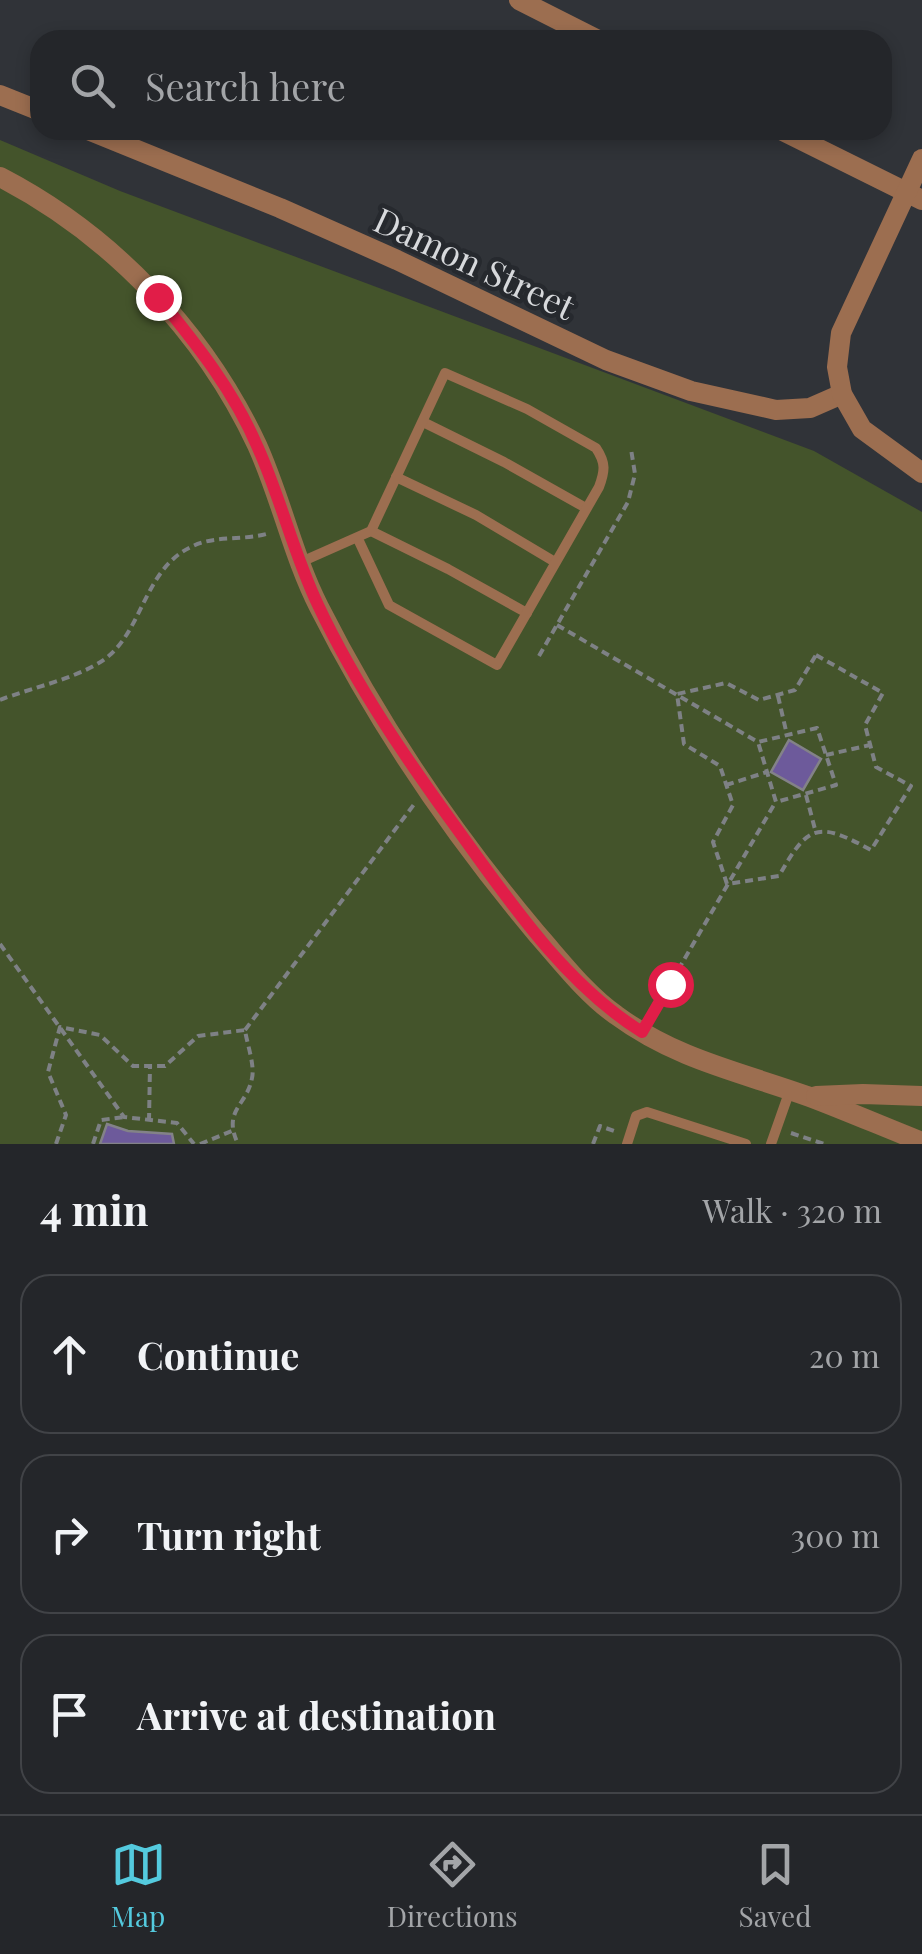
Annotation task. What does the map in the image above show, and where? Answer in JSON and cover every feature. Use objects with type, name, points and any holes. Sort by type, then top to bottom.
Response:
[{"type":"street","points":[[518,0],[578,30]]},
{"type":"street","points":[[0,95],[30,107]]},
{"type":"street","name":"Damon Street","points":[[112,140],[381,252],[606,360],[691,391],[776,410],[810,408],[842,394]]},
{"type":"street","points":[[801,140],[914,196]]},
{"type":"street","points":[[922,159],[914,196],[841,333],[837,367],[842,394],[862,429],[922,474]]},
{"type":"street","points":[[0,177],[116,256],[158,297],[211,362],[258,448],[317,604],[382,723],[509,901],[560,960],[613,1014],[696,1061],[799,1094],[922,1142]]},
{"type":"street","points":[[799,1094],[922,1096]]},
{"type":"lane","points":[[302,562],[371,531],[445,373],[526,408],[596,448],[603,458],[605,470],[586,508],[497,665],[389,605],[358,538]]},
{"type":"lane","points":[[423,422],[586,508]]},
{"type":"lane","points":[[396,476],[476,515],[555,562]]},
{"type":"lane","points":[[371,531],[448,568],[527,613]]},
{"type":"lane","points":[[772,1144],[777,1128],[799,1094]]},
{"type":"lane","points":[[628,1140],[636,1116],[648,1112],[746,1144]]},
{"type":"path","points":[[540,656],[628,502],[635,474],[632,449]]},
{"type":"path","points":[[0,700],[90,668],[113,652],[157,579],[190,547],[288,528]]},
{"type":"path","points":[[557,626],[758,742],[776,802]]},
{"type":"path","points":[[677,694],[726,683],[759,700],[778,695],[795,690],[816,655],[883,693],[865,725],[876,767],[910,786],[871,850],[838,832],[816,833],[799,840],[779,876],[727,884]]},
{"type":"path","points":[[677,694],[684,744],[720,766],[733,805],[713,842],[727,884]]},
{"type":"path","points":[[778,695],[788,735]]},
{"type":"path","points":[[642,1032],[776,802],[836,785],[817,728],[758,742]]},
{"type":"path","points":[[826,755],[870,745]]},
{"type":"path","points":[[726,785],[767,772]]},
{"type":"path","points":[[238,1144],[232,1131],[232,1117],[253,1077],[245,1030],[427,788]]},
{"type":"path","points":[[806,795],[816,833]]},
{"type":"path","points":[[0,944],[124,1117]]},
{"type":"path","points":[[60,1027],[100,1035],[133,1066],[165,1066],[198,1036],[245,1030]]},
{"type":"path","points":[[56,1144],[66,1115],[48,1072],[60,1027]]},
{"type":"path","points":[[150,1065],[150,1121]]},
{"type":"path","points":[[93,1144],[100,1120],[124,1117],[177,1123],[197,1144],[232,1131]]},
{"type":"path","points":[[592,1144],[600,1126],[628,1140]]},
{"type":"path","points":[[777,1128],[824,1144]]},
{"type":"green space","points":[[0,140],[120,191],[814,451],[922,512],[922,1144],[0,1144]]},
{"type":"building","points":[[789,740],[821,759],[803,790],[771,772]]},
{"type":"building","points":[[107,1124],[128,1131],[172,1134],[174,1144],[100,1144]]},
{"type":"route","points":[[158,297],[211,362],[236,404],[258,448],[317,604],[382,723],[509,901],[613,1014],[642,1032],[670,984]]}]
